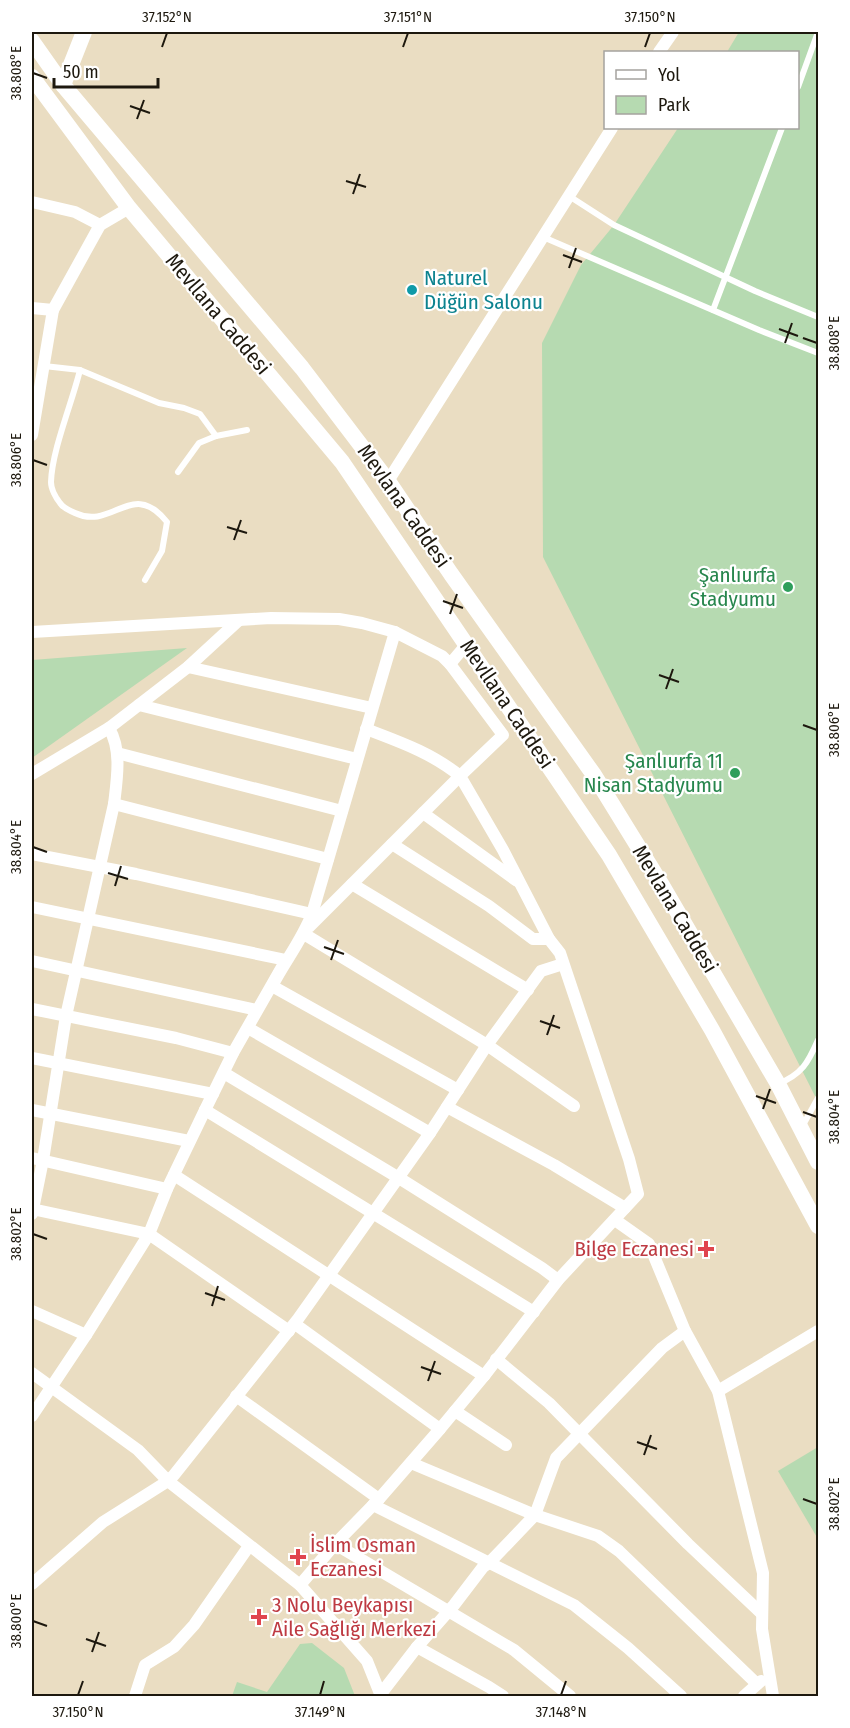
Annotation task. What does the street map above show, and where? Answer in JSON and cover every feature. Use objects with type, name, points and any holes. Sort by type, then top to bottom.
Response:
[{"type":"main road","points":[[63,85],[84,32]]},
{"type":"main road","name":"Mevlana Caddesi","points":[[32,41],[63,85],[302,368],[388,481],[594,775],[663,886],[778,1084],[819,1162]]},
{"type":"main road","name":"Mevllana Caddesi","points":[[32,77],[129,208],[342,462],[609,855],[712,1030],[819,1226]]},
{"type":"street","points":[[660,51],[673,32]]},
{"type":"street","points":[[388,481],[611,129]]},
{"type":"street","points":[[32,202],[75,212],[100,225]]},
{"type":"street","points":[[32,435],[53,310],[100,225],[129,208]]},
{"type":"street","points":[[32,308],[53,310]]},
{"type":"street","points":[[32,632],[303,618],[339,619],[395,632],[442,656],[503,735],[305,932],[286,960],[233,1053],[189,1140],[149,1234],[32,1416]]},
{"type":"street","points":[[32,774],[109,728],[188,667],[238,621]]},
{"type":"street","points":[[305,932],[395,632]]},
{"type":"street","points":[[450,664],[466,645]]},
{"type":"street","points":[[188,667],[372,708]]},
{"type":"street","points":[[139,705],[357,759]]},
{"type":"street","points":[[32,1214],[38,1159],[51,1114],[66,1016],[114,804],[117,753],[115,738],[109,728]]},
{"type":"street","points":[[300,1585],[440,1429],[558,1280],[638,1194],[629,1160],[560,953],[549,939],[503,850],[460,776],[425,753],[366,729]]},
{"type":"street","points":[[117,753],[342,811]]},
{"type":"street","points":[[114,804],[328,859]]},
{"type":"street","points":[[423,813],[519,882]]},
{"type":"street","points":[[392,844],[489,906],[533,939],[549,939]]},
{"type":"street","points":[[32,854],[312,914]]},
{"type":"street","points":[[352,884],[528,990]]},
{"type":"street","points":[[32,907],[286,960]]},
{"type":"street","points":[[305,932],[487,1045],[574,1106]]},
{"type":"street","points":[[286,960],[272,986],[458,1089]]},
{"type":"street","points":[[32,961],[257,1010]]},
{"type":"street","points":[[32,1584],[103,1522],[168,1481],[292,1327],[399,1178],[487,1045],[541,971],[564,964]]},
{"type":"street","points":[[32,1009],[176,1038],[233,1053]]},
{"type":"street","points":[[248,1028],[430,1133]]},
{"type":"street","points":[[32,1058],[213,1094]]},
{"type":"street","points":[[224,1073],[399,1178],[558,1280]]},
{"type":"street","points":[[447,1107],[554,1165],[625,1208]]},
{"type":"street","points":[[32,1110],[189,1140]]},
{"type":"street","points":[[205,1110],[534,1312]]},
{"type":"street","points":[[38,1159],[168,1189]]},
{"type":"street","points":[[174,1175],[484,1376]]},
{"type":"street","points":[[32,1209],[149,1234],[292,1327],[440,1429]]},
{"type":"street","points":[[615,1220],[648,1244],[685,1331],[718,1391],[763,1574],[761,1613],[773,1696]]},
{"type":"street","points":[[32,1311],[86,1335]]},
{"type":"street","points":[[381,1696],[417,1647],[483,1567],[535,1515],[556,1458],[662,1348],[685,1331]]},
{"type":"street","points":[[718,1391],[819,1332]]},
{"type":"street","points":[[496,1359],[518,1375],[580,1433],[688,1544],[761,1613]]},
{"type":"street","points":[[32,1373],[138,1450],[168,1481],[300,1585],[367,1661],[381,1696]]},
{"type":"street","points":[[236,1396],[376,1502],[574,1605],[628,1648],[681,1696]]},
{"type":"street","points":[[455,1411],[506,1445]]},
{"type":"street","points":[[411,1462],[535,1515],[598,1536],[619,1551],[757,1684]]},
{"type":"street","points":[[335,1544],[514,1650],[570,1696]]},
{"type":"street","points":[[135,1696],[146,1665],[174,1647],[194,1625],[249,1546]]},
{"type":"street","points":[[417,1647],[503,1696]]},
{"type":"street","points":[[744,1696],[769,1677]]},
{"type":"lane","points":[[799,84],[818,32]]},
{"type":"lane","points":[[713,310],[782,129]]},
{"type":"lane","points":[[569,196],[614,225],[725,277],[819,317]]},
{"type":"lane","points":[[543,237],[819,353]]},
{"type":"lane","points":[[44,366],[80,370],[159,403],[200,414],[216,436]]},
{"type":"lane","points":[[80,370],[56,454],[51,484],[56,498],[63,507],[84,518],[106,515],[122,507],[145,503],[158,510],[167,522],[162,551],[145,580]]},
{"type":"lane","points":[[178,471],[199,443],[216,436],[247,430]]},
{"type":"lane","points":[[778,1084],[795,1077],[808,1063],[819,1040]]},
{"type":"lane","points":[[801,1128],[819,1098]]},
{"type":"green space","name":"Şanlıurfa 11 Nisan Stadyumu","points":[[739,32],[818,32],[818,1102],[543,557],[542,343],[581,265],[614,225],[677,129],[799,129],[799,51],[728,51]]},
{"type":"green space","points":[[187,648],[32,758],[32,660]]},
{"type":"green space","points":[[818,1447],[818,1539],[778,1471]]},
{"type":"green space","points":[[312,1643],[344,1668],[355,1696],[232,1696],[237,1682],[267,1692],[300,1644]]},
{"type":"place","name":"Naturel Düğün Salonu","points":[[412,290]]},
{"type":"place","name":"Şanlıurfa Stadyumu","points":[[788,587]]},
{"type":"place","name":"Şanlıurfa 11 Nisan Stadyumu","points":[[735,773]]},
{"type":"place","name":"Bilge Eczanesi","points":[[706,1249]]},
{"type":"place","name":"İslim Osman Eczanesi","points":[[298,1557]]},
{"type":"place","name":"3 Nolu Beykapısı Aile Sağlığı Merkezi","points":[[259,1617]]}]
